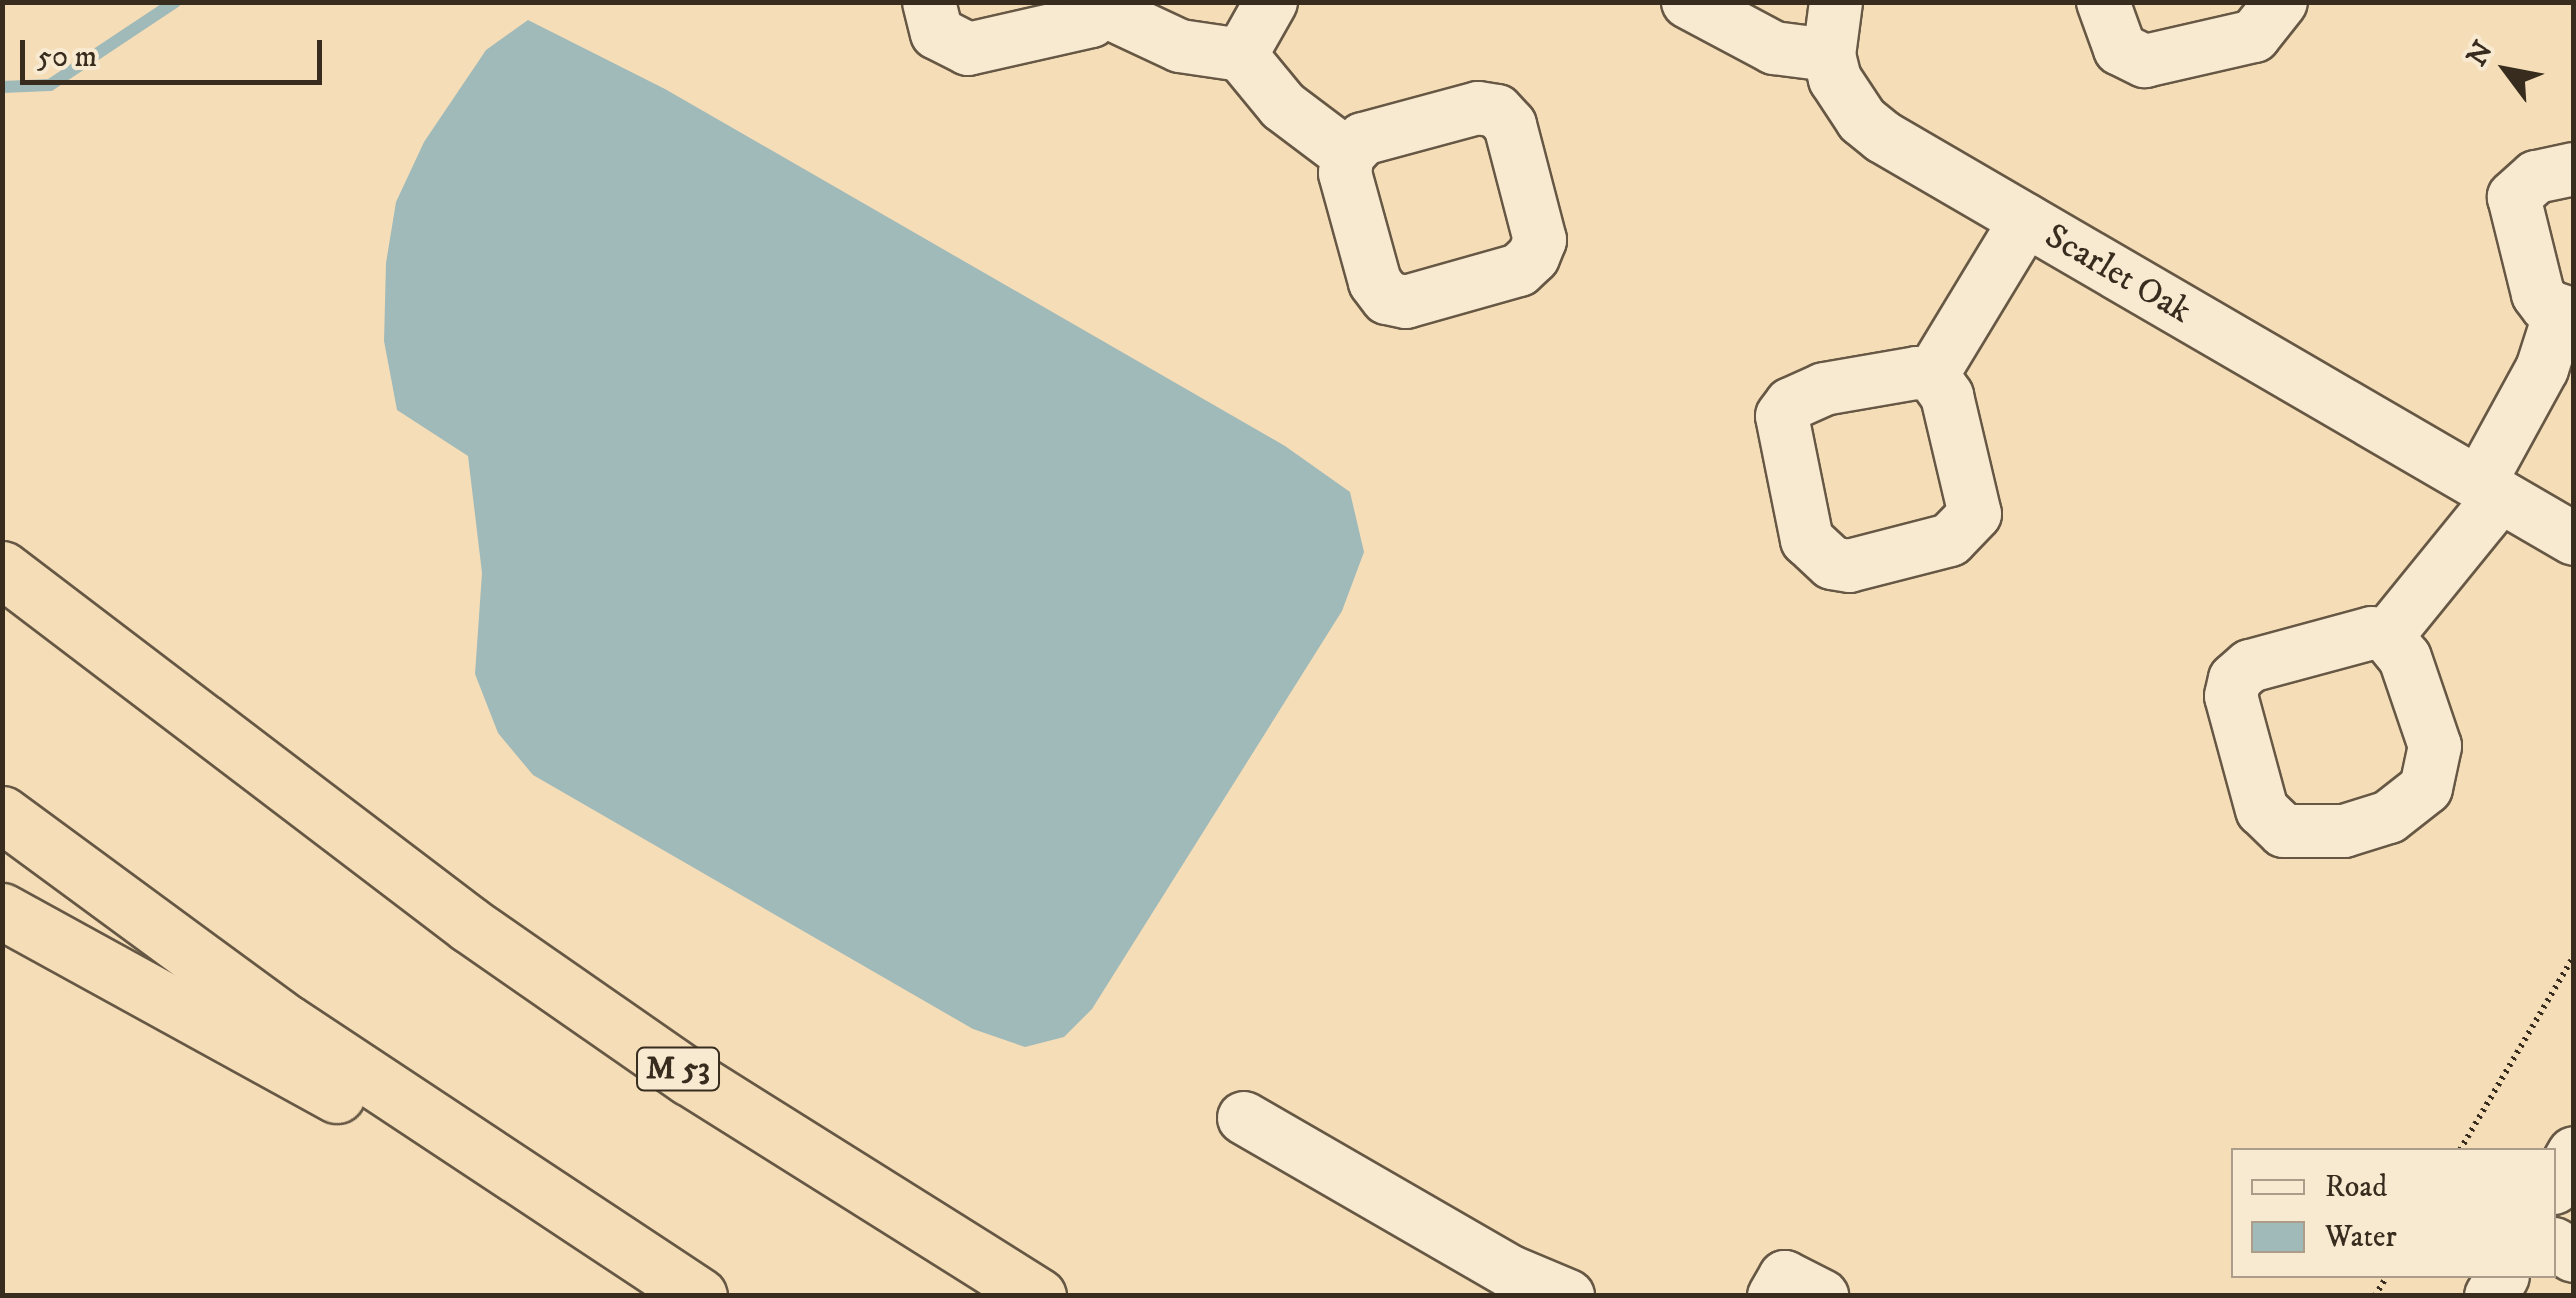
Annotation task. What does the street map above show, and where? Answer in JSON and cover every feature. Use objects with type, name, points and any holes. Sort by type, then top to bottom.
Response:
[{"type":"highway","name":"M 53","points":[[2,569],[470,926],[735,1106],[1038,1296]]},
{"type":"highway","points":[[2,814],[287,1022],[683,1286]]},
{"type":"highway","points":[[2,911],[683,1286]]},
{"type":"street","points":[[929,2],[937,33],[968,49],[1092,20],[1104,6],[1180,46],[1241,55],[1282,106],[1348,155]]},
{"type":"street","points":[[1241,55],[1272,2]]},
{"type":"street","points":[[1688,2],[1774,48],[1829,55],[1836,2]]},
{"type":"street","points":[[2104,2],[2120,49],[2145,61],[2254,36],[2281,2]]},
{"type":"street","name":"Scarlet Oak","points":[[1829,55],[1835,79],[1862,120],[2026,220],[2574,539]]},
{"type":"street","points":[[2387,636],[2490,491],[2567,314],[2538,294],[2514,197],[2536,177],[2574,170]]},
{"type":"street","points":[[1932,375],[2026,220]]},
{"type":"street","points":[[1244,1118],[1510,1272],[1568,1296]]},
{"type":"street","points":[[2556,1184],[2574,1153]]},
{"type":"street","points":[[1774,1296],[1786,1276],[1822,1296]]},
{"type":"path","points":[[2461,1148],[2574,956]]},
{"type":"water","points":[[528,20],[665,89],[1285,446],[1350,492],[1364,552],[1342,611],[1092,1009],[1064,1037],[1025,1047],[973,1029],[533,775],[498,733],[475,674],[482,573],[468,456],[397,410],[384,341],[386,263],[396,202],[424,142],[486,50]]},
{"type":"waterway","points":[[2,87],[50,85],[175,2]]}]
